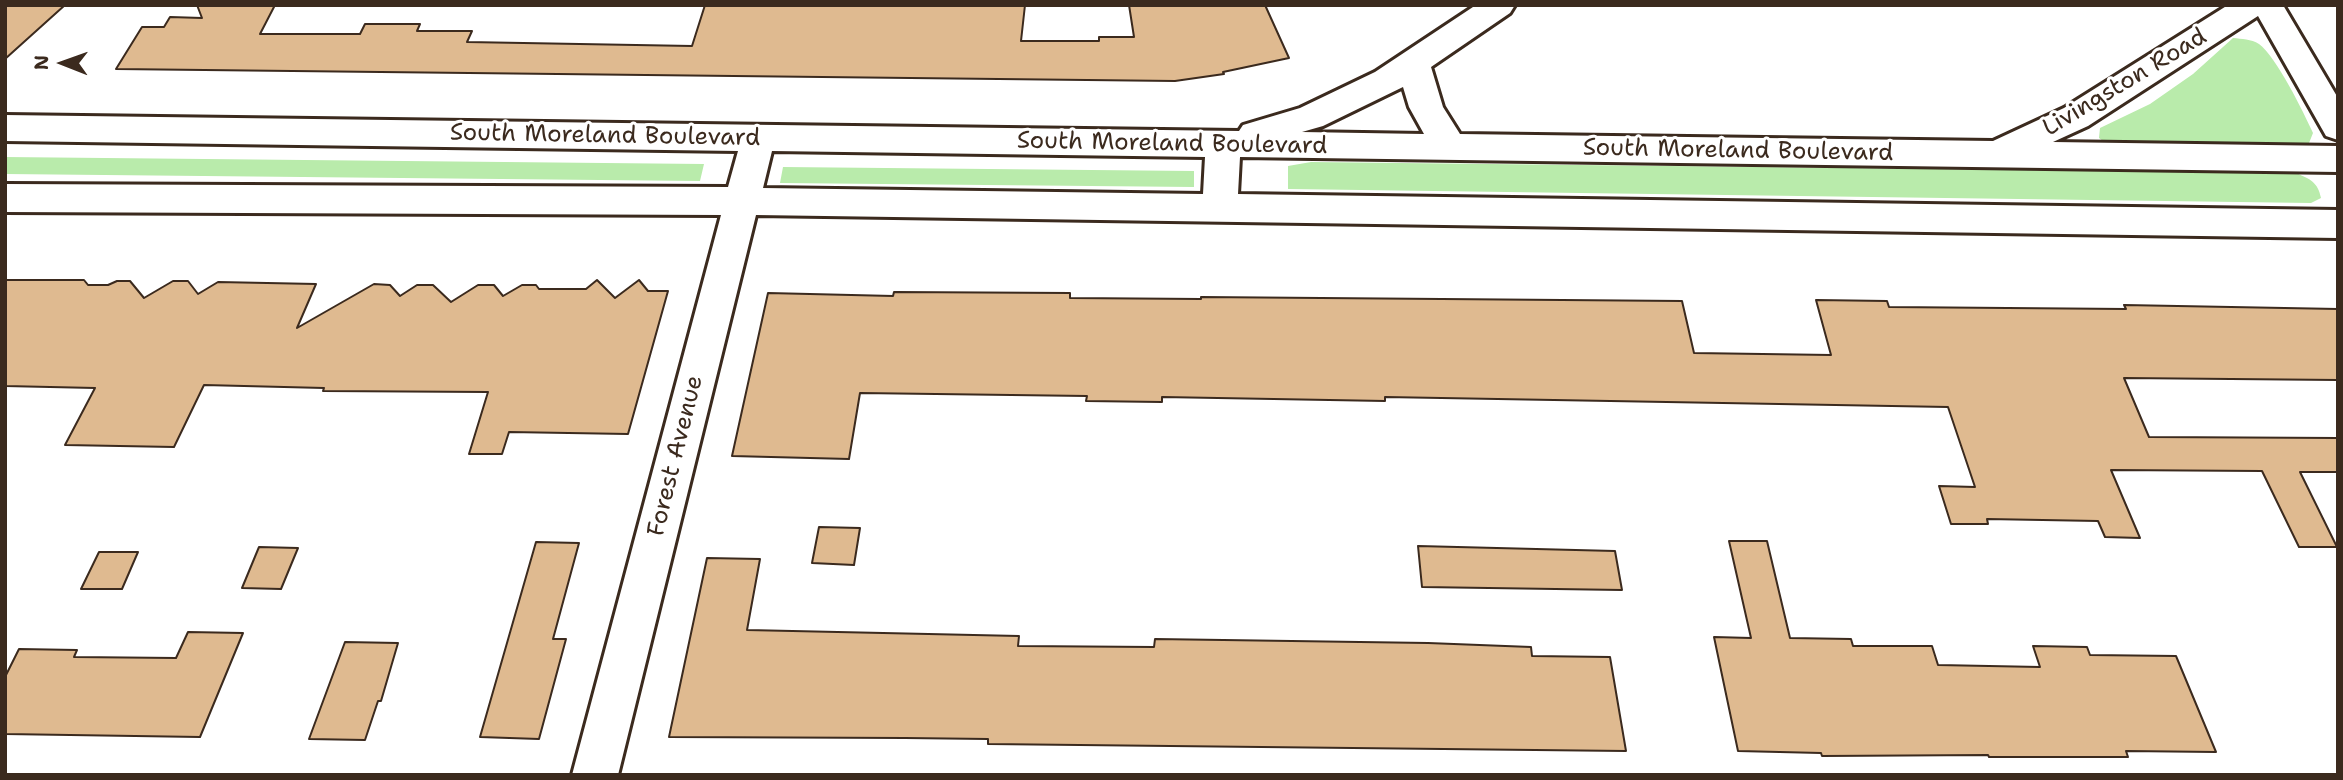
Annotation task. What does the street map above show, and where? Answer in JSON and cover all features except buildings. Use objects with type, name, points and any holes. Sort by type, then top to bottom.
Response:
[{"type":"street","points":[[1220,207],[1223,144],[1311,117],[1387,81],[1499,5]]},
{"type":"street","name":"Livingston Road","points":[[1995,154],[2076,117],[2186,50],[2251,5]]},
{"type":"street","points":[[2267,5],[2338,127]]},
{"type":"street","points":[[1414,62],[1420,97],[1426,113],[1450,147]]},
{"type":"street","name":"South Moreland Boulevard","points":[[5,128],[2338,159]]},
{"type":"street","name":"Forest Avenue","points":[[595,775],[758,138]]},
{"type":"street","points":[[5,198],[742,201],[2338,224]]},
{"type":"green space","points":[[2233,38],[2250,40],[2266,50],[2289,86],[2313,133],[2309,143],[2291,147],[2107,144],[2099,138],[2100,128],[2150,104],[2193,74]]},
{"type":"green space","points":[[5,157],[704,164],[700,181],[5,174]]},
{"type":"green space","points":[[1311,162],[2296,173],[2313,182],[2321,198],[2311,203],[1288,189],[1288,166]]},
{"type":"green space","points":[[783,167],[1194,171],[1194,187],[780,183]]}]
